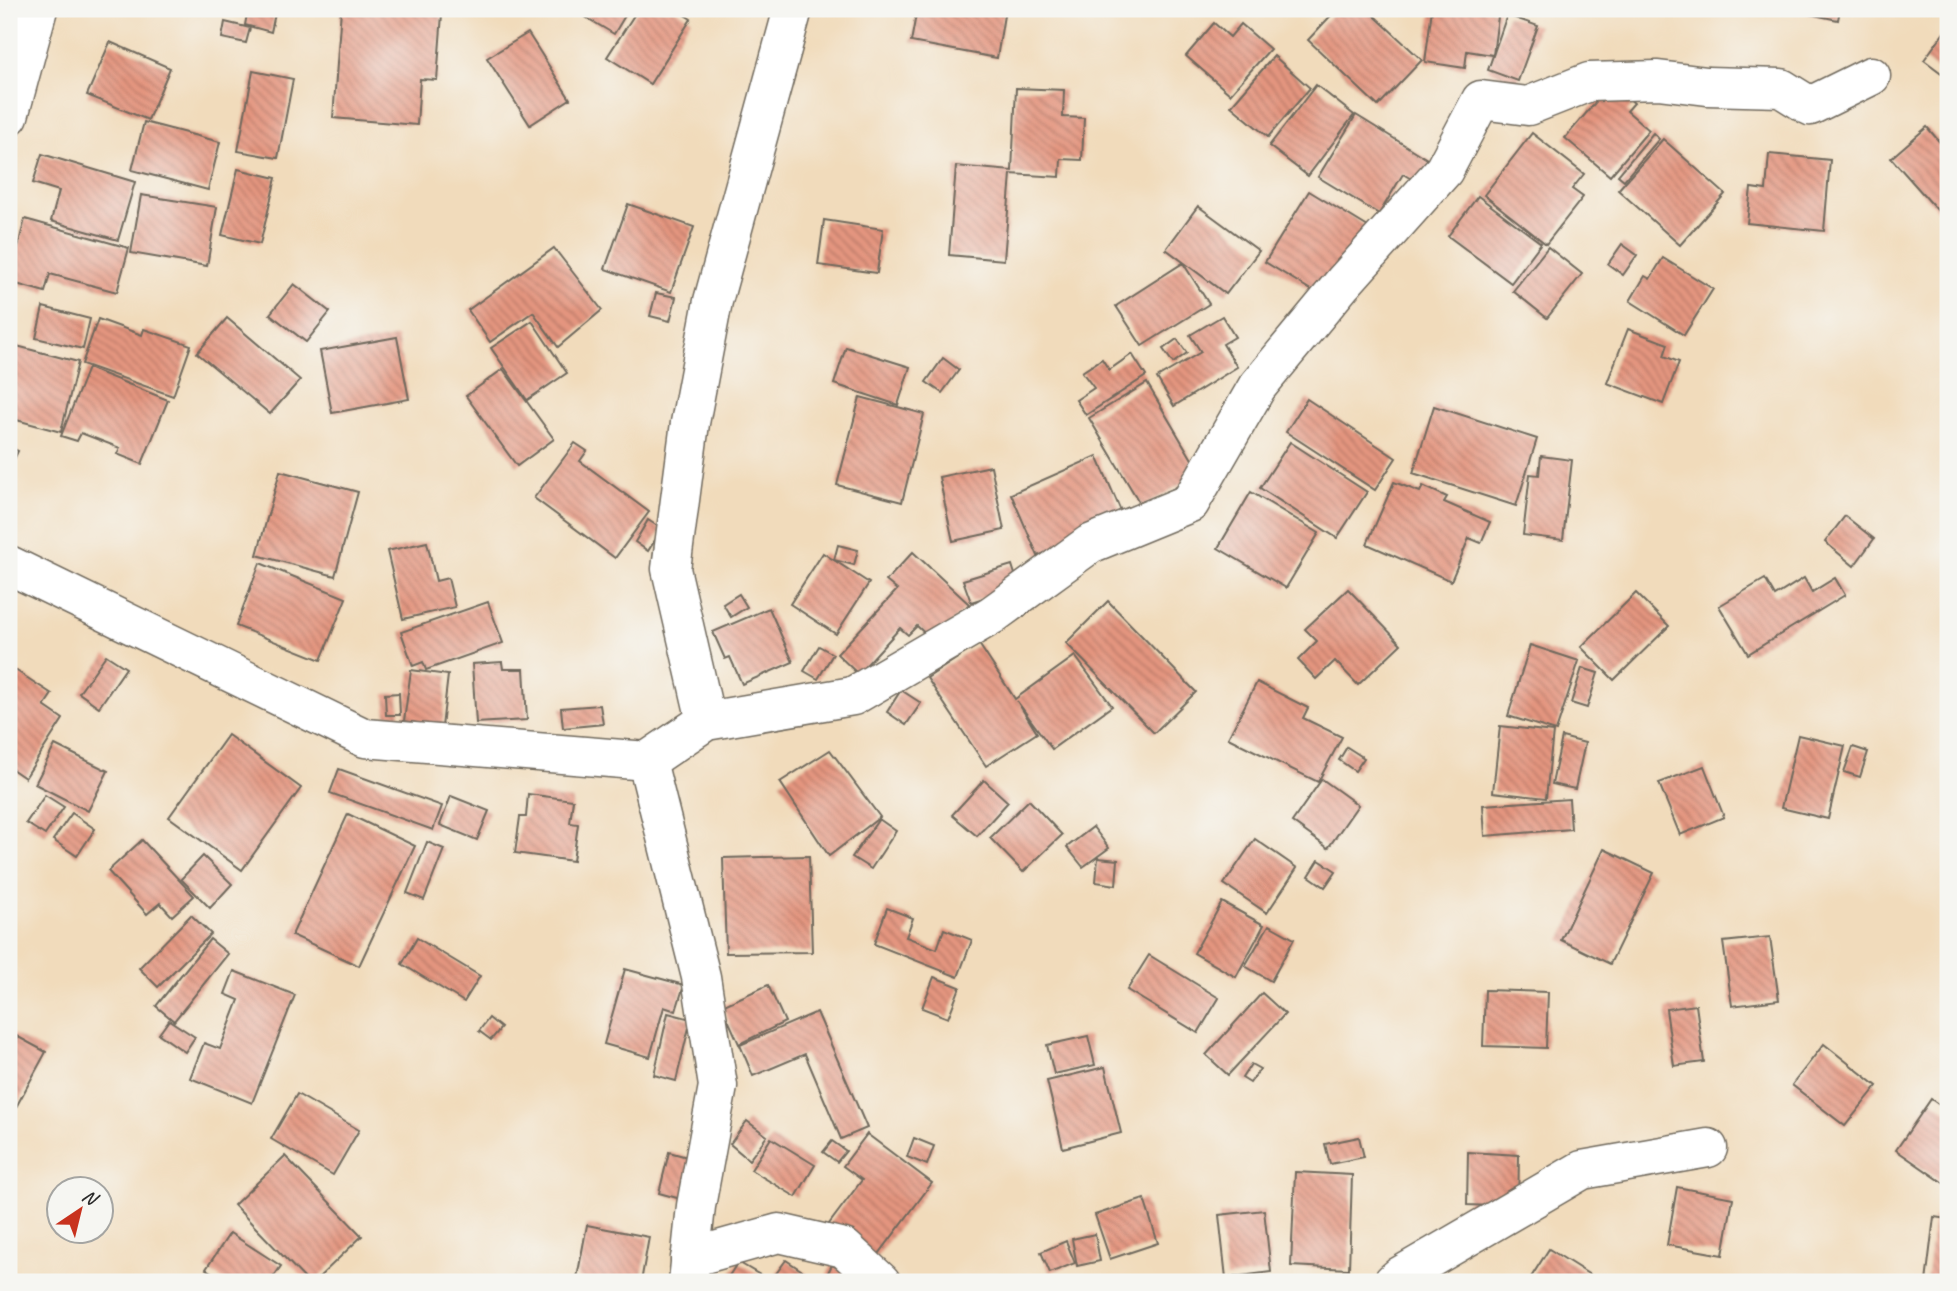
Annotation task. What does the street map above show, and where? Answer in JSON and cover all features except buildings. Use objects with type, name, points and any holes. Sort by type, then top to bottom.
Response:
[{"type":"street","points":[[9,116],[38,9]]},
{"type":"street","points":[[706,721],[671,569],[691,424],[713,301],[793,9]]},
{"type":"street","points":[[9,565],[365,738],[648,761],[706,721],[853,696],[992,615],[1090,544],[1190,503],[1257,387],[1343,283],[1444,170],[1480,100],[1528,106],[1588,82],[1658,80],[1707,86],[1781,88],[1810,106],[1871,76]]},
{"type":"street","points":[[648,761],[702,977],[718,1086],[696,1206],[689,1270],[779,1233],[844,1248],[881,1282]]},
{"type":"street","points":[[1393,1282],[1582,1170],[1708,1148]]}]
